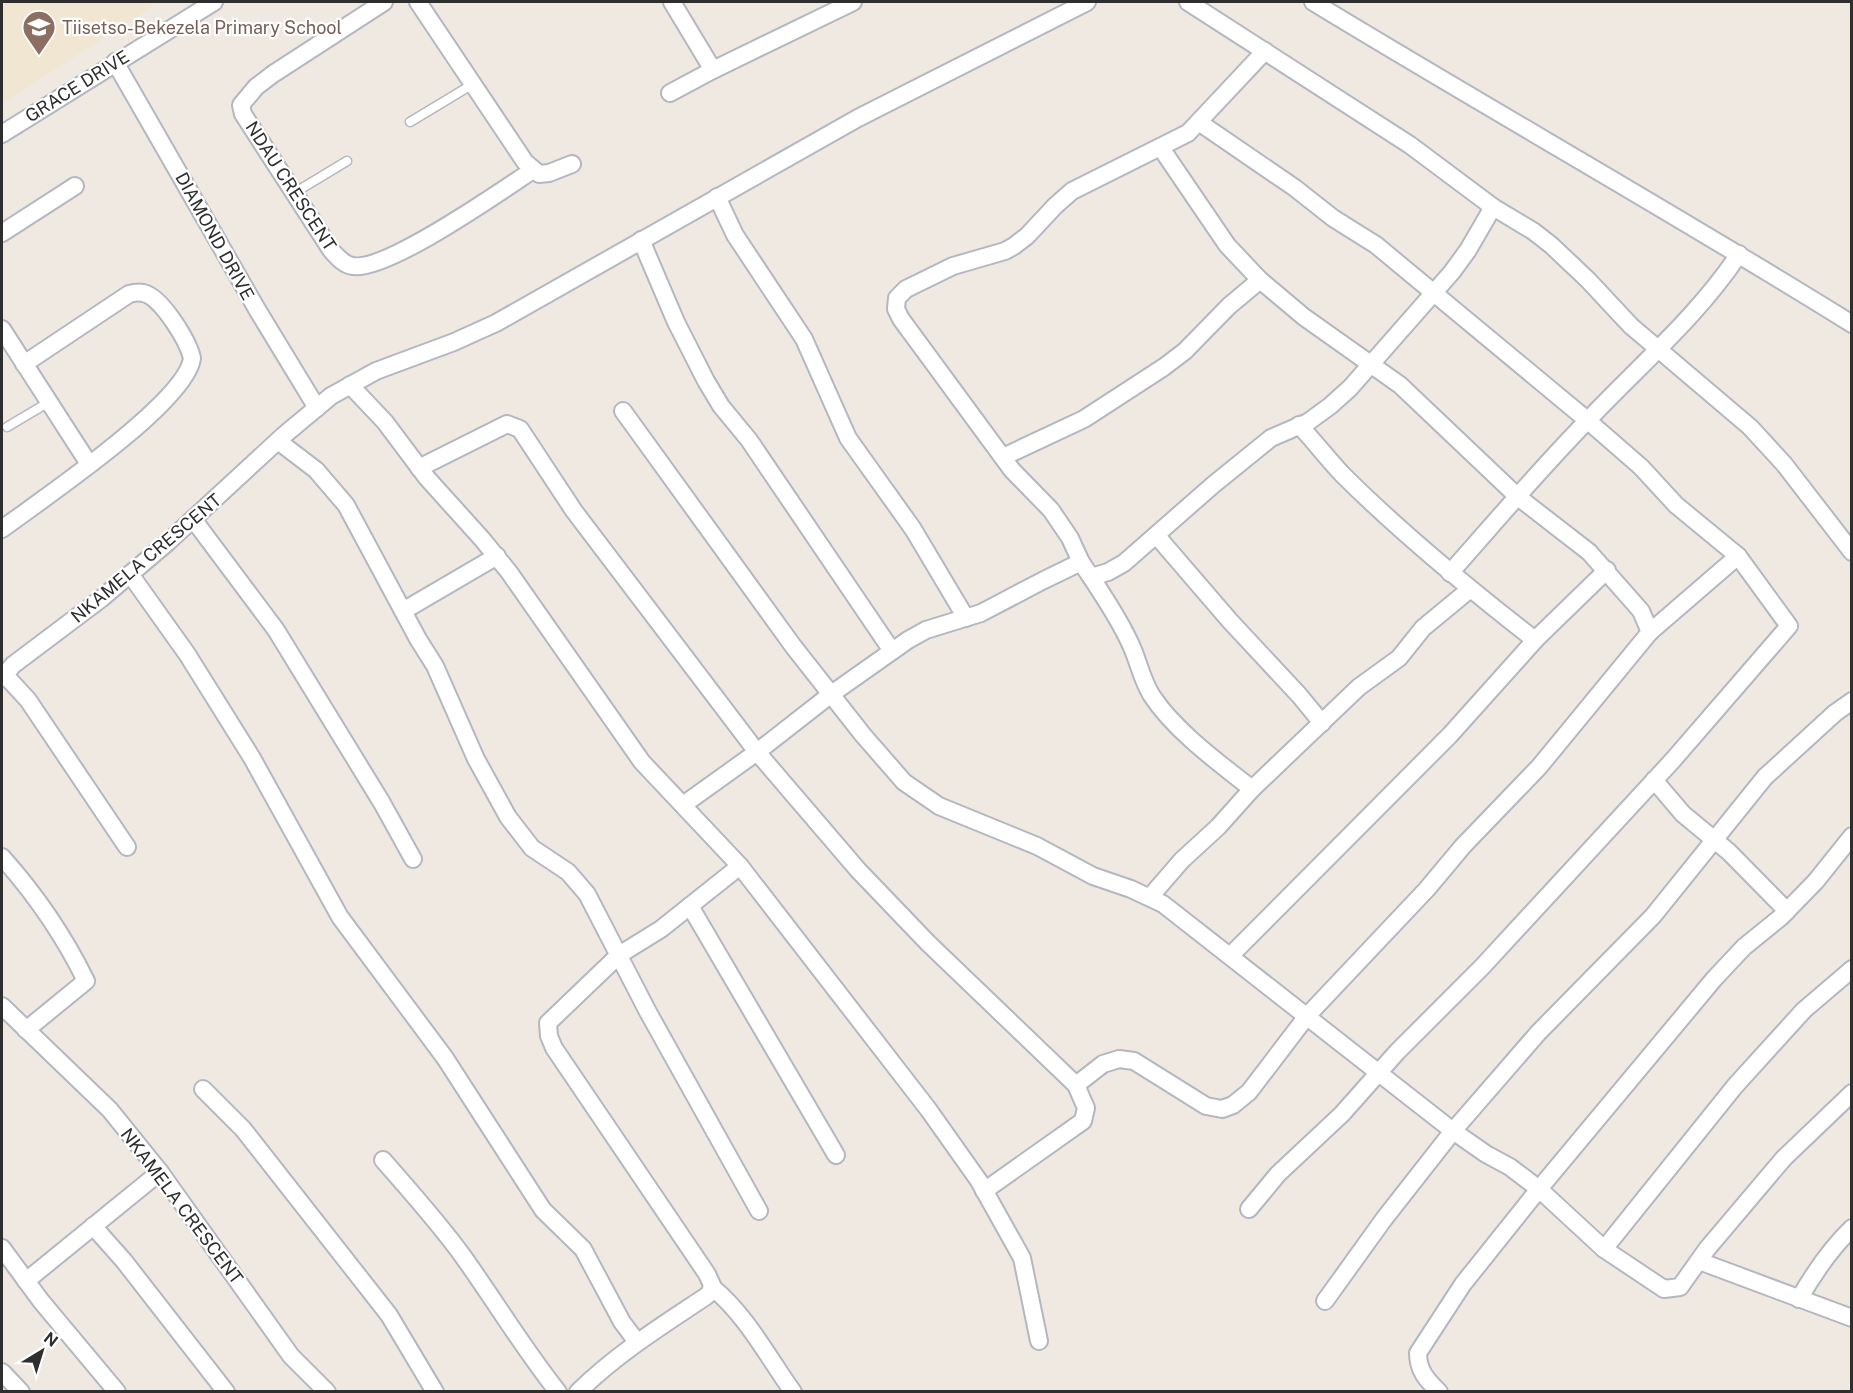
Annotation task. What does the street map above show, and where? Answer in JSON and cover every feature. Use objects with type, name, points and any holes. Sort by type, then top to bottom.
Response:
[{"type":"street","name":"GRACE DRIVE","points":[[2,134],[115,62],[190,8],[213,2]]},
{"type":"street","name":"NDAU CRESCENT","points":[[384,2],[273,74],[256,87],[241,105],[243,114],[341,261],[353,266],[365,266],[384,260],[408,249],[533,170],[540,174],[549,173],[572,164]]},
{"type":"street","points":[[418,2],[525,162],[533,170]]},
{"type":"street","points":[[672,2],[714,70]]},
{"type":"street","points":[[670,93],[853,2]]},
{"type":"street","name":"NKAMELA CRESCENT","points":[[3,676],[13,665],[102,598],[280,439],[316,408],[350,384],[376,371],[454,342],[496,323],[717,196],[917,86],[1088,2]]},
{"type":"street","points":[[1188,2],[1434,161],[1493,207],[1533,231],[1551,245],[1588,280],[1631,327],[1659,348],[1757,435],[1784,464],[1851,552]]},
{"type":"street","points":[[1313,2],[1445,83],[1739,254],[1851,324]]},
{"type":"street","points":[[1252,789],[1161,708],[1148,689],[1131,644],[1120,623],[1081,562],[1070,538],[1051,510],[1022,482],[1003,457],[896,309],[897,298],[906,289],[953,266],[1005,251],[1028,236],[1072,191],[1188,133],[1200,123],[1265,51]]},
{"type":"street","name":"DIAMOND DRIVE","points":[[115,62],[316,408]]},
{"type":"street","points":[[1200,123],[1333,218],[1376,245],[1587,420],[1641,467],[1677,505],[1738,556],[1789,626],[1654,780],[1482,967],[1342,1114],[1278,1174],[1249,1209]]},
{"type":"street","points":[[1161,148],[1227,245],[1260,280],[1304,317],[1400,385],[1518,497],[1590,552],[1641,611],[1650,632]]},
{"type":"street","points":[[2,233],[75,186]]},
{"type":"street","points":[[717,196],[735,235],[804,339],[848,438],[913,529],[966,618]]},
{"type":"street","points":[[1091,577],[1108,572],[1124,563],[1271,438],[1299,425],[1330,406],[1372,364],[1435,292],[1468,250],[1493,207]]},
{"type":"street","points":[[641,240],[676,322],[721,406],[749,440],[892,651]]},
{"type":"street","points":[[1450,573],[1587,420],[1659,348],[1728,271],[1739,254]]},
{"type":"street","points":[[1003,457],[1083,419],[1164,367],[1185,351],[1229,306],[1260,280]]},
{"type":"street","points":[[2,529],[156,410],[191,366],[192,354],[165,310],[150,295],[142,292],[129,294],[24,364]]},
{"type":"street","points":[[2,329],[89,464]]},
{"type":"street","points":[[350,384],[385,422],[419,468],[526,594],[642,762],[740,866],[928,1109],[984,1191],[1022,1258],[1039,1341]]},
{"type":"street","points":[[623,411],[705,527],[830,695],[904,782],[939,806],[1037,846],[1093,876],[1150,897],[1162,904],[1453,1131],[1539,1188],[1604,1249],[1664,1289],[1680,1287],[1707,1249],[1784,1158],[1851,1093]]},
{"type":"street","points":[[419,468],[507,424],[520,429],[574,511],[757,752],[858,870],[928,943],[1076,1085],[1086,1108],[1083,1121],[984,1191]]},
{"type":"street","points":[[1299,425],[1342,473],[1450,573],[1534,640]]},
{"type":"street","points":[[280,439],[316,470],[346,505],[435,666],[476,759],[508,817],[532,848],[568,872],[587,894],[759,1211]]},
{"type":"street","points":[[193,519],[276,630],[382,803],[413,859]]},
{"type":"street","points":[[1156,535],[1322,723]]},
{"type":"street","points":[[403,611],[496,556]]},
{"type":"street","points":[[1076,1085],[1103,1064],[1119,1059],[1134,1061],[1206,1106],[1222,1109],[1233,1105],[1249,1092],[1307,1016],[1539,767],[1650,632],[1738,556]]},
{"type":"street","points":[[683,805],[757,752],[830,695],[926,630],[981,613],[1081,562]]},
{"type":"street","points":[[1230,956],[1450,735],[1534,640],[1607,570]]},
{"type":"street","points":[[130,574],[187,654],[252,758],[340,917],[445,1058],[543,1210],[583,1250],[622,1322],[637,1342]]},
{"type":"street","points":[[1150,897],[1182,860],[1218,828],[1252,789],[1359,687],[1399,658],[1423,628],[1469,590]]},
{"type":"street","points":[[3,676],[28,700],[127,847]]},
{"type":"street","points":[[1325,1301],[1384,1219],[1453,1131],[1538,1034],[1653,916],[1713,839],[1766,777],[1835,712],[1851,701]]},
{"type":"street","points":[[1654,780],[1683,814],[1764,886],[1787,911]]},
{"type":"street","points":[[1439,1392],[1425,1377],[1418,1363],[1418,1353],[1463,1284],[1539,1188],[1728,963],[1787,911],[1816,881],[1851,836]]},
{"type":"street","points":[[2,857],[30,888],[73,954],[86,981],[26,1030]]},
{"type":"street","points":[[740,866],[661,929],[619,955],[548,1023],[549,1036],[554,1048],[708,1274],[713,1288],[725,1298],[742,1319],[793,1392]]},
{"type":"street","points":[[690,906],[836,1155]]},
{"type":"street","points":[[1604,1249],[1735,1086],[1804,1010],[1851,969]]},
{"type":"street","name":"NKAMELA CRESCENT","points":[[2,1006],[110,1110],[159,1172],[291,1356],[327,1392]]},
{"type":"street","points":[[202,1089],[243,1130],[389,1315],[435,1392]]},
{"type":"street","points":[[383,1160],[427,1210],[462,1255],[532,1360],[558,1392]]},
{"type":"street","points":[[26,1281],[159,1172]]},
{"type":"street","points":[[93,1227],[124,1261],[225,1392]]},
{"type":"street","points":[[1799,1299],[1815,1271],[1851,1228]]},
{"type":"street","points":[[2,1248],[26,1281],[117,1392]]},
{"type":"street","points":[[1699,1261],[1851,1318]]},
{"type":"street","points":[[578,1392],[605,1366],[705,1297],[713,1288]]},
{"type":"street","points":[[2,1375],[21,1392]]},
{"type":"lane","points":[[410,122],[473,84]]},
{"type":"lane","points":[[294,193],[347,161]]},
{"type":"lane","points":[[7,427],[49,402]]},
{"type":"shaded area","name":"Tiisetso-Bekezela Primary School","points":[[2,2],[153,2],[151,7],[2,104]]},
{"type":"place","name":"Tiisetso-Bekezela Primary School","points":[[39,56]]}]
